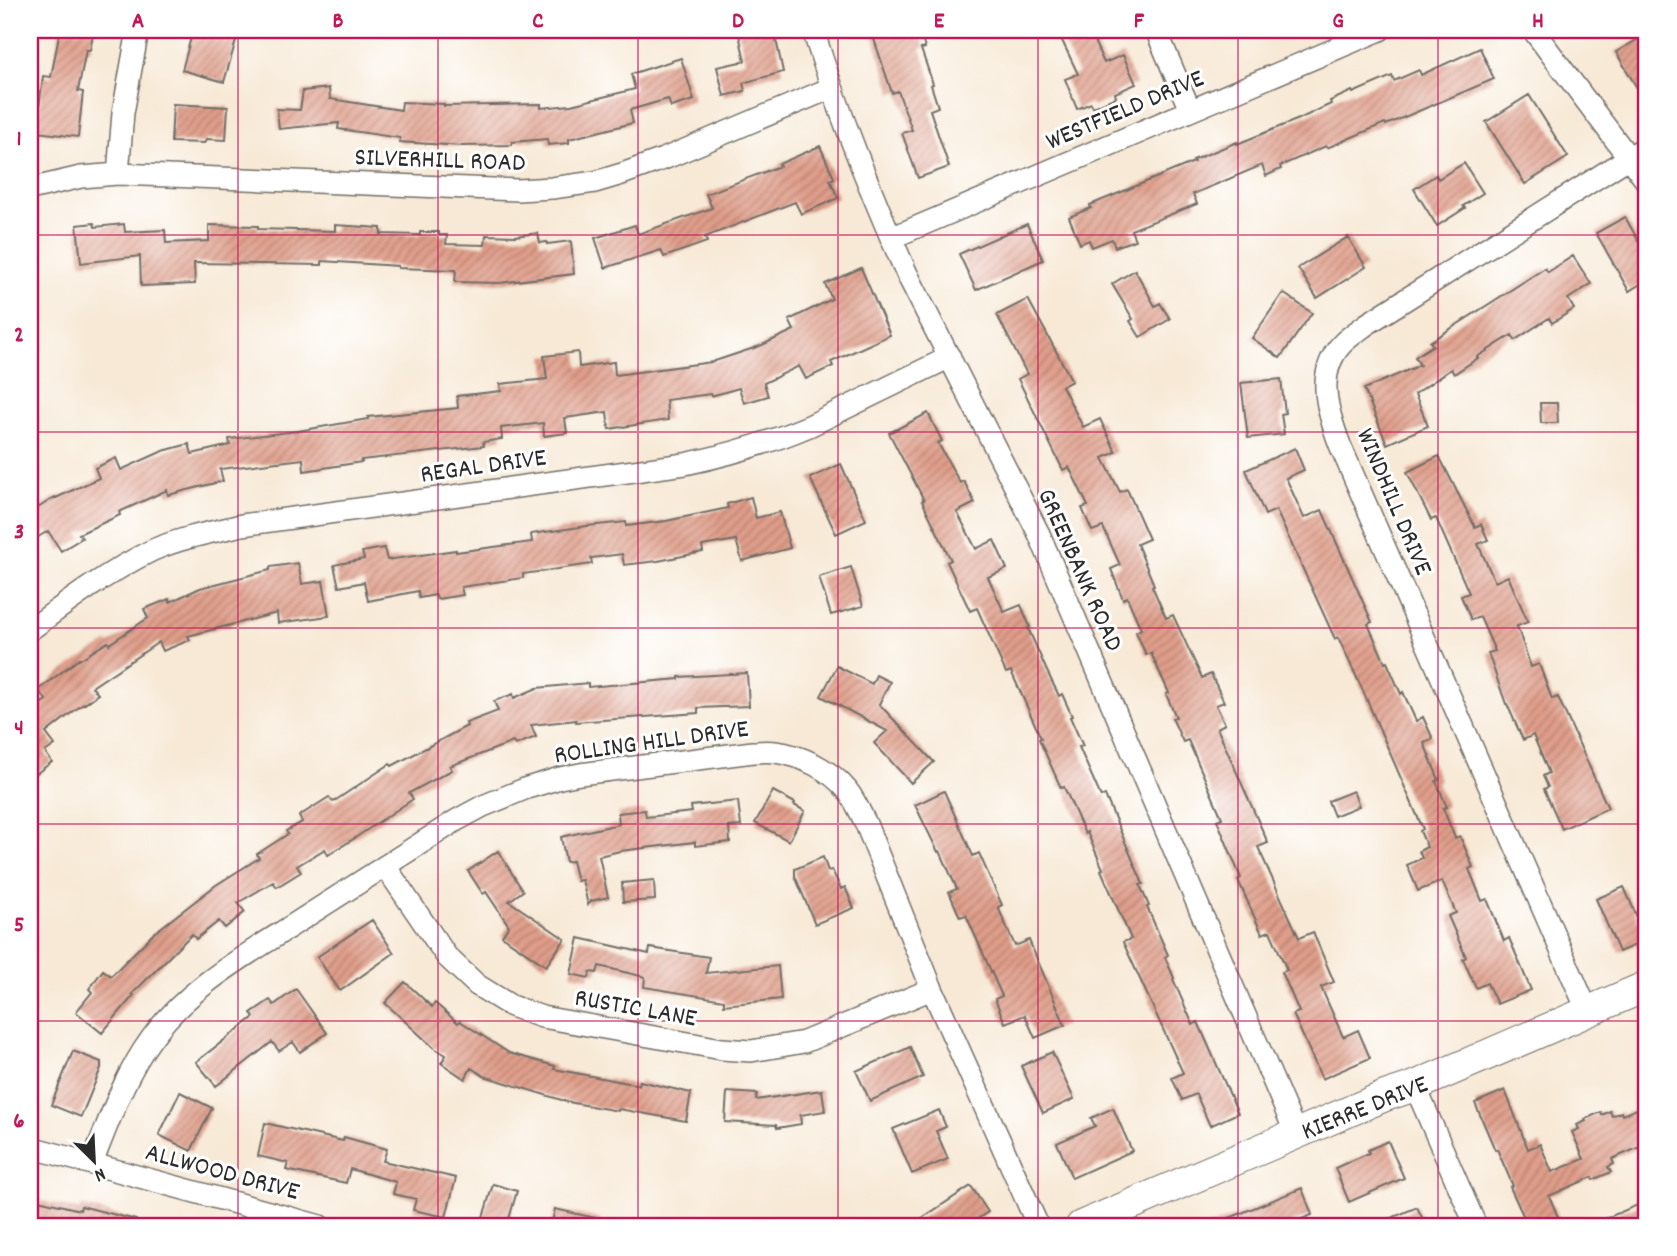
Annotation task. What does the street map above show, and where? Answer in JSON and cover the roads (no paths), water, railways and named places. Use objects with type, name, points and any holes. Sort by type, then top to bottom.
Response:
[{"type":"street","points":[[118,174],[123,113],[138,30]]},
{"type":"street","name":"GREENBANK ROAD","points":[[813,30],[831,88],[891,238],[1039,534],[1296,1134]]},
{"type":"street","points":[[1156,30],[1189,110]]},
{"type":"street","name":"WESTFIELD DRIVE","points":[[891,238],[1380,30]]},
{"type":"street","points":[[1533,30],[1638,151],[1647,182]]},
{"type":"street","name":"SILVERHILL ROAD","points":[[30,189],[81,177],[118,174],[518,190],[552,188],[622,174],[831,88]]},
{"type":"street","name":"WINDHILL DRIVE","points":[[1588,1012],[1340,444],[1329,414],[1326,389],[1331,360],[1347,339],[1638,151]]},
{"type":"street","name":"REGAL DRIVE","points":[[30,630],[127,564],[154,550],[194,536],[242,525],[685,464],[726,455],[809,426],[950,357]]},
{"type":"street","name":"ROLLING HILL DRIVE","points":[[92,1163],[123,1089],[144,1049],[188,999],[227,968],[457,820],[527,788],[580,774],[753,752],[775,752],[823,770],[846,789],[866,824],[932,989],[1038,1226]]},
{"type":"street","name":"RUSTIC LANE","points":[[385,866],[447,957],[492,996],[542,1017],[709,1047],[751,1051],[804,1042],[932,989]]},
{"type":"street","name":"KIERRE DRIVE","points":[[1081,1226],[1129,1216],[1296,1134],[1647,986]]},
{"type":"street","points":[[1415,1086],[1476,1226]]},
{"type":"street","name":"ALLWOOD DRIVE","points":[[30,1147],[320,1226]]}]
